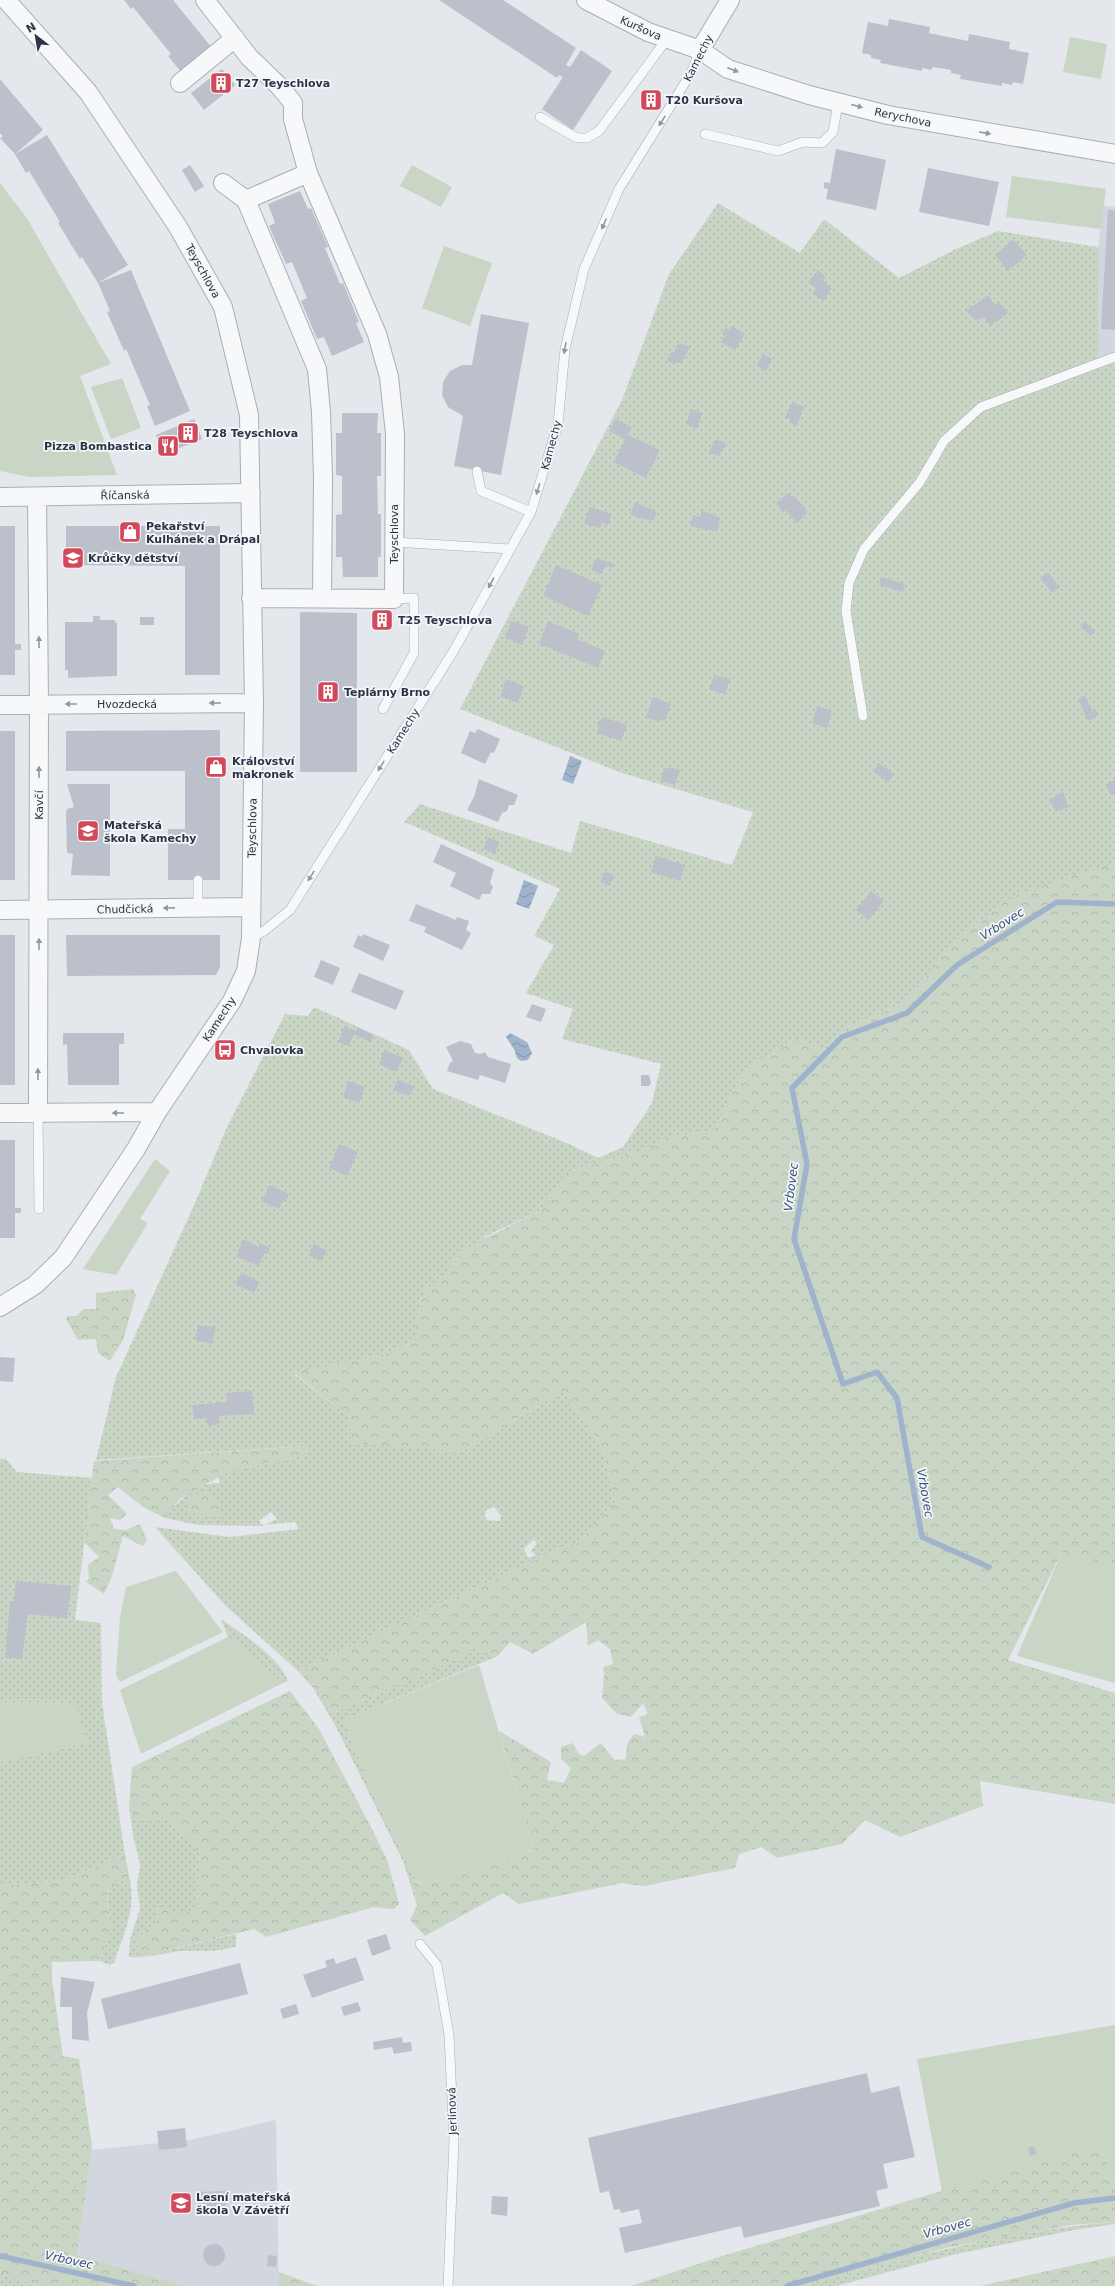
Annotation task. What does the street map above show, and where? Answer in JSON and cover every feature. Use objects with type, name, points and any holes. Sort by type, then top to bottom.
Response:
[{"type":"street","name":"Teyschlova","points":[[6,0],[88,92],[178,227],[223,307],[249,415],[254,703],[250,908],[251,938]]},
{"type":"street","name":"Teyschlova","points":[[205,0],[249,57],[280,87],[293,103],[293,119],[308,173],[377,334],[388,377],[395,434],[394,599]]},
{"type":"street","name":"Kuršova","points":[[586,0],[648,32],[700,50]]},
{"type":"street","name":"Kamechy","points":[[700,50],[730,0]]},
{"type":"street","points":[[180,83],[235,38]]},
{"type":"street","name":"Rerychova","points":[[700,50],[728,69],[838,102],[968,130],[1115,154]]},
{"type":"street","points":[[246,200],[308,173]]},
{"type":"street","points":[[223,184],[246,200],[316,369],[323,478],[322,598]]},
{"type":"street","name":"Říčanská","points":[[0,497],[251,493]]},
{"type":"street","name":"Kavčí","points":[[37,497],[40,705],[38,1113]]},
{"type":"street","points":[[251,598],[394,599]]},
{"type":"street","name":"Hvozdecká","points":[[0,705],[254,703]]},
{"type":"street","name":"Chudčická","points":[[0,910],[250,908]]},
{"type":"street","name":"Kamechy","points":[[0,1307],[35,1285],[63,1258],[136,1149],[157,1112],[232,1001],[246,971],[251,938]]},
{"type":"street","points":[[0,1113],[157,1112]]},
{"type":"lane","points":[[540,117],[577,138],[588,138],[600,131],[667,39]]},
{"type":"lane","name":"Kamechy","points":[[251,938],[264,931],[290,910],[453,652],[531,512],[558,424],[565,349],[584,269],[619,188],[687,79],[700,50]]},
{"type":"lane","points":[[705,134],[778,151],[803,142],[822,143],[833,132],[838,102]]},
{"type":"lane","points":[[863,716],[846,611],[849,583],[864,549],[920,482],[944,441],[981,407],[1115,357]]},
{"type":"lane","points":[[477,471],[481,490],[531,512]]},
{"type":"lane","points":[[394,542],[510,549]]},
{"type":"lane","points":[[383,709],[414,653],[414,598],[394,599]]},
{"type":"lane","points":[[198,880],[198,908]]},
{"type":"lane","points":[[38,1113],[39,1209]]},
{"type":"lane","name":"Jerlínová","points":[[420,1944],[438,1965],[449,2035],[454,2141],[448,2286]]},
{"type":"shaded area","points":[[1104,206],[1115,207],[1115,363],[1098,368],[1098,247]]},
{"type":"shaded area","name":"Lesní mateřská škola V Závětří","points":[[276,2120],[279,2286],[185,2286],[77,2255],[91,2150],[190,2140]]},
{"type":"green space","points":[[1070,37],[1107,44],[1101,79],[1063,72]]},
{"type":"green space","points":[[412,165],[452,187],[441,207],[400,186]]},
{"type":"green space","points":[[1012,176],[1106,189],[1101,229],[1006,217]]},
{"type":"green space","points":[[0,183],[26,217],[111,364],[80,376],[117,475],[29,477],[0,471]]},
{"type":"green space","points":[[718,203],[800,253],[824,219],[899,278],[954,250],[998,231],[1098,247],[1098,367],[1115,363],[1115,863],[956,941],[902,1004],[849,1026],[823,1050],[796,1038],[749,1067],[734,1089],[715,1130],[669,1137],[645,1150],[567,1172],[541,1210],[480,1239],[453,1260],[449,1270],[425,1291],[415,1324],[415,1341],[384,1354],[294,1374],[349,1417],[461,1452],[563,1391],[601,1446],[616,1501],[576,1544],[569,1544],[298,1671],[225,1605],[155,1527],[229,1537],[299,1529],[295,1522],[265,1525],[277,1519],[271,1512],[260,1520],[260,1523],[264,1526],[198,1525],[165,1518],[182,1499],[196,1489],[220,1483],[218,1477],[230,1471],[307,1455],[306,1446],[96,1460],[116,1377],[195,1203],[226,1129],[285,1014],[308,1016],[314,1007],[409,1050],[433,1089],[569,1144],[598,1158],[623,1147],[652,1103],[661,1064],[562,1039],[573,1009],[526,993],[554,945],[534,936],[560,889],[404,822],[420,804],[571,853],[580,821],[732,865],[753,812],[622,773],[460,709],[622,400],[669,274]],"holes":[[[494,1507],[501,1516],[500,1521],[487,1520],[485,1516],[486,1510]],[[534,1540],[537,1543],[531,1551],[536,1555],[528,1558],[524,1548]]]},
{"type":"green space","points":[[444,246],[492,263],[470,326],[422,308]]},
{"type":"green space","points":[[122,378],[141,428],[111,439],[91,387]]},
{"type":"green space","points":[[1115,863],[1115,1576],[1062,1552],[1008,1660],[1115,1693],[1115,1804],[980,1781],[983,1806],[900,1837],[865,1820],[842,1844],[777,1858],[761,1847],[739,1854],[735,1868],[644,1886],[622,1883],[519,1904],[503,1893],[425,1936],[410,1920],[417,1905],[413,1881],[428,1884],[534,1850],[499,1731],[551,1762],[547,1780],[564,1783],[571,1768],[561,1759],[561,1747],[573,1743],[579,1754],[584,1756],[601,1743],[614,1760],[626,1759],[627,1744],[634,1734],[645,1737],[639,1717],[648,1714],[643,1703],[631,1717],[617,1714],[602,1698],[604,1674],[603,1667],[613,1664],[610,1649],[598,1640],[588,1646],[586,1622],[533,1654],[510,1642],[498,1656],[470,1648],[460,1658],[335,1712],[298,1671],[569,1544],[576,1544],[616,1501],[601,1446],[563,1391],[461,1452],[350,1443],[349,1417],[294,1373],[384,1354],[415,1341],[415,1324],[425,1291],[449,1270],[453,1260],[480,1239],[492,1235],[541,1210],[567,1172],[645,1150],[669,1137],[715,1130],[734,1089],[749,1067],[796,1038],[823,1050],[849,1026],[902,1004],[956,941],[996,907],[1017,895],[1046,884]]},
{"type":"green space","points":[[155,1159],[170,1171],[140,1219],[148,1223],[116,1275],[83,1269]]},
{"type":"green space","points":[[133,1289],[136,1295],[123,1340],[110,1361],[98,1353],[96,1339],[78,1340],[66,1319],[68,1316],[77,1316],[83,1309],[96,1309],[96,1293]]},
{"type":"green space","points":[[306,1446],[308,1455],[230,1471],[180,1499],[165,1518],[143,1507],[118,1487],[108,1495],[127,1514],[120,1520],[110,1518],[114,1529],[126,1530],[140,1524],[147,1540],[143,1546],[123,1536],[112,1576],[104,1594],[86,1582],[89,1578],[88,1565],[99,1557],[84,1542],[94,1461]]},
{"type":"green space","points":[[0,1459],[6,1459],[17,1472],[92,1478],[75,1620],[101,1623],[102,1703],[125,1854],[62,1881],[0,1886],[0,1762],[86,1743],[75,1703],[0,1702]]},
{"type":"green space","points":[[205,1492],[220,1500],[221,1516],[187,1513],[189,1499],[194,1495]]},
{"type":"green space","points":[[1062,1552],[1115,1566],[1115,1683],[1017,1656]]},
{"type":"green space","points":[[176,1571],[223,1632],[120,1682],[116,1675],[120,1617],[126,1587]]},
{"type":"green space","points":[[221,1619],[269,1655],[284,1672],[288,1681],[283,1683],[228,1637]]},
{"type":"green space","points":[[228,1637],[283,1683],[141,1754],[120,1690]]},
{"type":"green space","points":[[470,1648],[498,1656],[344,1720],[370,1789],[416,1881],[413,1881],[417,1905],[403,1861],[335,1725],[313,1688],[335,1712],[460,1658]]},
{"type":"green space","points":[[479,1665],[534,1850],[428,1884],[416,1881],[370,1789],[344,1720]]},
{"type":"green space","points":[[290,1691],[319,1729],[370,1825],[388,1862],[399,1904],[394,1909],[374,1907],[266,1937],[254,1929],[139,1957],[138,1937],[157,1921],[154,1909],[165,1907],[171,1915],[197,1909],[200,1853],[165,1818],[139,1820],[129,1805],[132,1767]]},
{"type":"green space","points":[[0,1702],[76,1703],[87,1743],[0,1762]]},
{"type":"green space","points":[[129,1805],[139,1820],[165,1818],[200,1853],[197,1909],[157,1921],[138,1937],[139,1957],[129,1957],[130,1939],[140,1909],[137,1886],[140,1865],[133,1835]]},
{"type":"green space","points":[[125,1854],[129,1876],[107,1892],[111,1929],[100,1961],[52,1962],[52,1980],[63,2056],[79,2059],[92,2146],[77,2255],[185,2286],[38,2286],[0,2273],[0,1886],[62,1881]]},
{"type":"green space","points":[[129,1876],[131,1900],[128,1921],[114,1963],[110,1965],[100,1961],[111,1929],[107,1892]]},
{"type":"green space","points":[[236,1934],[236,1946],[223,1950],[181,1951],[139,1957]]},
{"type":"green space","points":[[1115,2025],[1115,2189],[1100,2144],[942,2192],[917,2059]]},
{"type":"green space","points":[[1100,2144],[1115,2189],[1115,2222],[1071,2225],[946,2248],[802,2286],[631,2286],[722,2256]]},
{"type":"green space","points":[[1115,2222],[1115,2224],[1074,2230],[952,2255],[836,2286],[802,2286],[880,2265],[996,2238],[1036,2231]]},
{"type":"green space","points":[[1115,2256],[1115,2286],[980,2286]]},
{"type":"green space","points":[[279,2272],[317,2286],[279,2286]]},
{"type":"green space","points":[[0,2273],[38,2286],[0,2286]]},
{"type":"water","points":[[570,756],[582,761],[573,784],[562,780]]},
{"type":"water","points":[[524,880],[538,886],[529,909],[516,904]]},
{"type":"water","points":[[510,1033],[527,1042],[532,1053],[528,1060],[521,1061],[517,1058],[514,1049],[506,1037]]},
{"type":"building","points":[[124,0],[173,0],[212,48],[182,73],[168,56],[171,54],[133,7],[131,9]]},
{"type":"building","points":[[439,0],[503,0],[576,48],[566,65],[570,67],[581,50],[612,71],[573,130],[542,109],[563,77],[559,75],[557,78]]},
{"type":"building","points":[[889,19],[930,27],[929,33],[968,41],[969,34],[1010,42],[1009,49],[1029,53],[1023,84],[1013,82],[1012,85],[1002,83],[1002,86],[960,79],[961,75],[951,73],[951,70],[933,67],[931,70],[922,68],[922,71],[880,63],[881,60],[871,58],[871,55],[862,53],[868,22],[888,26]]},
{"type":"building","points":[[222,69],[235,85],[204,110],[191,93]]},
{"type":"building","points":[[0,79],[43,130],[15,154],[0,138],[3,136],[0,133]]},
{"type":"building","name":"T20 Kuršova","points":[[650,90],[661,97],[653,109],[642,102]]},
{"type":"building","points":[[47,135],[128,265],[98,283],[82,257],[80,259],[58,223],[60,222],[29,171],[26,173],[15,154]]},
{"type":"building","points":[[836,149],[886,160],[876,210],[826,199],[828,189],[824,188],[824,182],[830,183]]},
{"type":"building","points":[[190,165],[204,186],[195,192],[182,170]]},
{"type":"building","points":[[928,168],[999,182],[989,226],[919,212]]},
{"type":"building","points":[[300,191],[308,209],[311,208],[328,247],[325,248],[340,284],[343,283],[359,322],[356,323],[364,342],[332,356],[324,337],[317,339],[301,301],[307,298],[292,262],[286,264],[269,226],[275,223],[268,204]]},
{"type":"building","points":[[1108,210],[1115,210],[1115,330],[1101,329]]},
{"type":"building","points":[[1013,239],[1027,255],[1008,271],[995,255]]},
{"type":"building","points":[[131,270],[190,411],[155,426],[147,406],[150,405],[126,349],[124,351],[107,312],[110,311],[98,283]]},
{"type":"building","points":[[818,270],[826,277],[823,281],[832,288],[823,301],[813,293],[816,289],[808,282]]},
{"type":"building","points":[[988,295],[995,305],[999,302],[1008,313],[991,326],[983,316],[976,321],[966,311]]},
{"type":"building","points":[[481,314],[529,323],[501,475],[454,466],[463,416],[448,407],[442,395],[443,382],[450,371],[462,365],[472,365]]},
{"type":"building","points":[[732,326],[745,334],[735,350],[721,342],[725,336],[722,334],[726,328],[729,330]]},
{"type":"building","points":[[679,343],[690,347],[681,364],[676,362],[675,365],[667,360],[671,352],[673,353]]},
{"type":"building","points":[[763,354],[772,359],[766,371],[757,365]]},
{"type":"building","points":[[792,402],[805,407],[796,426],[789,422],[790,419],[785,417]]},
{"type":"building","points":[[691,409],[702,413],[697,429],[686,424]]},
{"type":"building","points":[[342,413],[378,413],[377,433],[381,433],[381,476],[377,476],[378,514],[381,514],[381,557],[378,557],[378,577],[343,577],[342,557],[336,557],[336,515],[342,514],[342,476],[336,475],[336,433],[342,433]]},
{"type":"building","points":[[194,419],[202,439],[164,454],[156,435]]},
{"type":"building","points":[[616,419],[632,427],[628,435],[660,450],[646,478],[614,462],[625,439],[609,431]]},
{"type":"building","points":[[716,439],[726,444],[719,456],[709,452]]},
{"type":"building","points":[[788,493],[791,497],[794,496],[807,510],[807,513],[797,523],[785,510],[783,513],[776,503]]},
{"type":"building","points":[[635,502],[657,512],[653,521],[630,515]]},
{"type":"building","points":[[590,507],[612,514],[608,525],[602,523],[600,528],[584,523]]},
{"type":"building","points":[[702,510],[720,518],[717,532],[690,526],[693,515],[700,517]]},
{"type":"building","points":[[0,526],[15,526],[15,644],[21,644],[21,650],[15,650],[15,675],[0,675]]},
{"type":"building","points":[[66,526],[220,526],[220,675],[185,675],[185,566],[66,565]]},
{"type":"building","points":[[596,558],[614,564],[612,568],[606,565],[602,574],[591,570]]},
{"type":"building","points":[[556,565],[602,585],[588,616],[543,596]]},
{"type":"building","points":[[1048,572],[1060,587],[1052,593],[1040,578]]},
{"type":"building","points":[[881,577],[905,584],[903,592],[879,585]]},
{"type":"building","name":"Teplárny Brno","points":[[300,612],[357,613],[357,772],[300,772]]},
{"type":"building","name":"T25 Teyschlova","points":[[373,613],[390,613],[390,627],[373,627]]},
{"type":"building","points":[[93,616],[100,616],[100,620],[115,620],[115,623],[117,622],[117,676],[68,678],[68,670],[65,670],[65,622],[93,622]]},
{"type":"building","points":[[140,617],[154,617],[154,625],[140,625]]},
{"type":"building","points":[[512,621],[529,627],[522,645],[505,638]]},
{"type":"building","points":[[548,621],[579,634],[577,639],[605,651],[598,668],[539,644]]},
{"type":"building","points":[[1085,621],[1095,632],[1090,636],[1080,626]]},
{"type":"building","points":[[714,675],[730,679],[725,694],[709,690]]},
{"type":"building","points":[[506,679],[524,686],[518,703],[500,696]]},
{"type":"building","points":[[1085,695],[1093,712],[1096,710],[1099,715],[1088,721],[1078,699]]},
{"type":"building","points":[[653,697],[671,704],[665,721],[660,719],[659,722],[646,717]]},
{"type":"building","points":[[817,706],[832,711],[827,728],[812,723]]},
{"type":"building","points":[[603,717],[627,725],[621,741],[597,733],[599,727],[597,726],[598,721],[601,721]]},
{"type":"building","points":[[478,729],[500,739],[494,753],[491,752],[485,764],[461,753],[470,731],[475,733]]},
{"type":"building","points":[[220,730],[220,880],[168,880],[168,829],[185,829],[185,771],[66,771],[66,731]]},
{"type":"building","points":[[0,731],[15,731],[15,880],[0,880]]},
{"type":"building","points":[[879,763],[894,774],[888,782],[873,772]]},
{"type":"building","points":[[670,767],[680,770],[675,785],[660,781],[664,768],[668,769]]},
{"type":"building","points":[[479,779],[518,795],[514,805],[509,805],[507,811],[502,813],[498,822],[467,810],[474,797]]},
{"type":"building","points":[[1115,780],[1115,793],[1111,795],[1105,785]]},
{"type":"building","name":"Mateřská škola Kamechy","points":[[67,784],[110,784],[110,876],[71,875],[73,854],[67,853],[66,813],[67,809],[74,807]]},
{"type":"building","points":[[1063,792],[1069,807],[1056,812],[1049,799]]},
{"type":"building","points":[[488,837],[499,842],[495,854],[483,849]]},
{"type":"building","points":[[441,844],[494,869],[490,883],[493,887],[490,894],[482,894],[479,900],[450,886],[456,873],[433,862]]},
{"type":"building","points":[[656,856],[685,865],[680,881],[651,872]]},
{"type":"building","points":[[605,871],[614,876],[610,886],[600,882]]},
{"type":"building","points":[[871,891],[884,901],[868,920],[856,910]]},
{"type":"building","points":[[416,904],[456,920],[457,917],[469,921],[466,930],[471,933],[462,950],[424,932],[426,927],[409,921]]},
{"type":"building","points":[[363,934],[390,945],[383,961],[353,947],[358,935],[362,937]]},
{"type":"building","points":[[0,935],[15,935],[15,1085],[0,1085]]},
{"type":"building","points":[[66,935],[220,935],[220,967],[216,975],[67,976]]},
{"type":"building","points":[[321,960],[340,968],[333,985],[314,977]]},
{"type":"building","points":[[359,973],[404,991],[396,1010],[351,992]]},
{"type":"building","points":[[532,1004],[546,1009],[541,1022],[526,1017]]},
{"type":"building","points":[[345,1026],[356,1031],[357,1027],[373,1035],[371,1043],[354,1034],[348,1046],[338,1042]]},
{"type":"building","points":[[63,1033],[124,1033],[124,1044],[119,1044],[119,1085],[68,1085],[67,1044],[63,1045]]},
{"type":"building","points":[[460,1041],[471,1044],[475,1053],[480,1054],[485,1052],[488,1057],[511,1064],[505,1083],[480,1075],[478,1080],[447,1071],[450,1063],[453,1061],[446,1047]]},
{"type":"building","points":[[384,1050],[403,1058],[396,1072],[379,1064]]},
{"type":"building","points":[[641,1075],[649,1075],[651,1083],[649,1086],[641,1086]]},
{"type":"building","points":[[398,1079],[415,1087],[409,1096],[393,1090]]},
{"type":"building","points":[[348,1081],[365,1087],[359,1103],[343,1097]]},
{"type":"building","points":[[0,1140],[15,1140],[15,1208],[21,1208],[21,1213],[15,1213],[15,1238],[0,1238]]},
{"type":"building","points":[[339,1144],[358,1152],[347,1176],[329,1168]]},
{"type":"building","points":[[269,1185],[289,1194],[286,1202],[283,1200],[279,1209],[262,1201]]},
{"type":"building","points":[[243,1239],[259,1247],[260,1243],[270,1248],[267,1254],[265,1253],[258,1266],[236,1256]]},
{"type":"building","points":[[314,1244],[327,1251],[321,1261],[308,1255]]},
{"type":"building","points":[[242,1273],[260,1282],[254,1293],[235,1284]]},
{"type":"building","points":[[198,1325],[216,1327],[212,1344],[195,1340]]},
{"type":"building","points":[[0,1357],[15,1358],[13,1382],[0,1381]]},
{"type":"building","points":[[252,1391],[254,1414],[219,1416],[220,1424],[208,1426],[206,1418],[194,1419],[192,1405],[227,1402],[226,1393]]},
{"type":"building","points":[[16,1581],[71,1586],[67,1618],[28,1614],[22,1659],[5,1658],[10,1601],[14,1601]]},
{"type":"building","points":[[386,1934],[391,1949],[372,1956],[367,1940]]},
{"type":"building","points":[[356,1957],[364,1980],[312,1998],[303,1975],[327,1967],[325,1961],[334,1958],[336,1964]]},
{"type":"building","points":[[240,1963],[248,1994],[108,2029],[101,1999]]},
{"type":"building","points":[[61,1977],[95,1982],[87,2013],[89,2041],[72,2039],[72,2007],[60,2007]]},
{"type":"building","points":[[358,2002],[361,2011],[344,2016],[341,2007]]},
{"type":"building","points":[[296,2004],[299,2014],[283,2019],[280,2009]]},
{"type":"building","points":[[402,2037],[403,2043],[411,2042],[412,2051],[394,2054],[392,2047],[374,2050],[373,2042]]},
{"type":"building","points":[[867,2073],[871,2093],[899,2086],[915,2157],[883,2164],[888,2188],[876,2191],[880,2206],[744,2238],[741,2226],[625,2253],[619,2228],[642,2223],[639,2209],[621,2213],[620,2209],[614,2210],[609,2191],[600,2193],[588,2138]]},
{"type":"building","points":[[185,2128],[187,2147],[159,2150],[157,2131]]},
{"type":"building","points":[[1034,2146],[1036,2154],[1030,2156],[1028,2148]]},
{"type":"building","points":[[225,2191],[226,2213],[199,2214],[198,2192]]},
{"type":"building","points":[[492,2196],[508,2197],[507,2216],[491,2214]]},
{"type":"building","points":[[214,2244],[222,2247],[225,2255],[222,2263],[214,2266],[206,2263],[203,2255],[206,2247]]},
{"type":"building","points":[[268,2255],[277,2256],[276,2267],[267,2266]]},
{"type":"waterway","name":"Vrbovec","points":[[989,1567],[922,1537],[897,1398],[877,1372],[843,1384],[794,1239],[807,1164],[792,1088],[842,1037],[907,1013],[957,965],[1057,902],[1115,904]]},
{"type":"waterway","name":"Vrbovec","points":[[787,2286],[1074,2203],[1115,2198]]},
{"type":"waterway","name":"Vrbovec","points":[[0,2256],[134,2286]]},
{"type":"place","name":"T27 Teyschlova","points":[[221,83]]},
{"type":"place","name":"T20 Kuršova","points":[[651,100]]},
{"type":"place","name":"T28 Teyschlova","points":[[188,433]]},
{"type":"place","name":"Pizza Bombastica","points":[[168,446]]},
{"type":"place","name":"Pekařství Kulhánek a Drápal","points":[[130,532]]},
{"type":"place","name":"Krůčky dětství","points":[[73,558]]},
{"type":"place","name":"T25 Teyschlova","points":[[382,620]]},
{"type":"place","name":"Teplárny Brno","points":[[328,692]]},
{"type":"place","name":"Království makronek","points":[[216,767]]},
{"type":"place","name":"Mateřská škola Kamechy","points":[[88,831]]},
{"type":"place","name":"Chvalovka","points":[[225,1050]]},
{"type":"place","name":"Lesní mateřská škola V Závětří","points":[[181,2203]]}]
